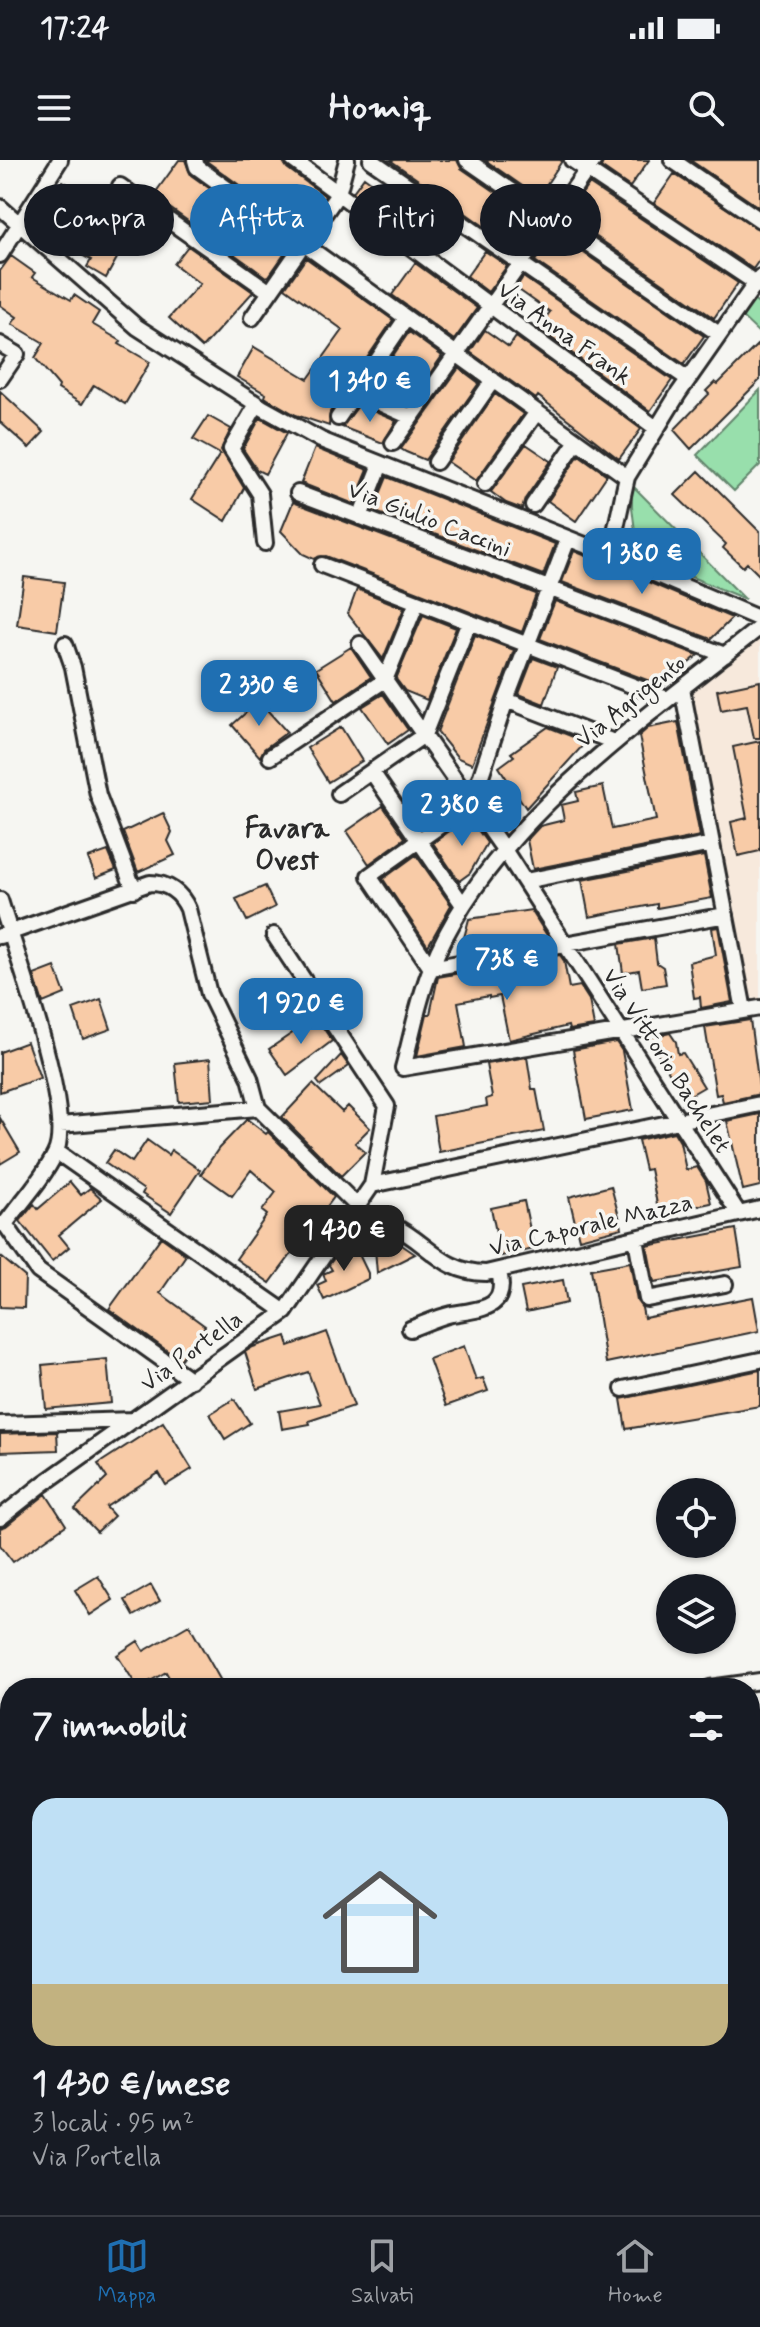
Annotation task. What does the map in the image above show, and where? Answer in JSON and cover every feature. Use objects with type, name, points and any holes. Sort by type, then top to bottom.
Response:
[{"type":"street","points":[[0,255],[60,160]]},
{"type":"street","name":"Via Anna Frank","points":[[293,160],[656,428]]},
{"type":"street","points":[[333,202],[347,160]]},
{"type":"street","points":[[371,160],[688,379]]},
{"type":"street","points":[[467,160],[502,184]]},
{"type":"street","points":[[572,160],[590,165],[759,282],[688,379],[627,477],[610,555]]},
{"type":"street","points":[[672,160],[760,220]]},
{"type":"street","points":[[196,163],[224,184]]},
{"type":"street","points":[[577,184],[590,165]]},
{"type":"street","points":[[0,207],[137,327],[257,404],[321,440],[610,555],[760,619]]},
{"type":"street","points":[[174,224],[270,292]]},
{"type":"street","points":[[601,252],[719,334]]},
{"type":"street","points":[[252,318],[296,256]]},
{"type":"street","points":[[319,256],[627,477]]},
{"type":"street","points":[[393,443],[526,256]]},
{"type":"street","points":[[338,418],[405,320]]},
{"type":"street","points":[[0,344],[17,354],[0,379]]},
{"type":"street","points":[[436,462],[493,380]]},
{"type":"street","points":[[355,392],[411,417]]},
{"type":"street","points":[[257,404],[231,449],[260,494],[265,543]]},
{"type":"street","points":[[485,484],[537,412]]},
{"type":"street","points":[[533,505],[577,441]]},
{"type":"street","points":[[360,517],[381,464]]},
{"type":"street","name":"Via Giulio Caccini","points":[[298,493],[725,655]]},
{"type":"street","points":[[568,539],[506,700],[472,803],[369,876],[431,968],[726,915]]},
{"type":"street","points":[[322,565],[667,699]]},
{"type":"street","points":[[270,757],[385,680],[417,602]]},
{"type":"street","points":[[339,794],[424,735],[469,622]]},
{"type":"street","name":"Via Agrigento","points":[[620,1031],[403,1068],[431,968],[463,905],[505,851],[530,821],[614,742],[760,627]]},
{"type":"street","points":[[65,644],[73,667],[98,795],[134,890]]},
{"type":"street","name":"Via Vittorio Bachelet","points":[[360,644],[525,881],[739,1214]]},
{"type":"street","points":[[682,688],[744,1010]]},
{"type":"street","points":[[506,700],[614,742]]},
{"type":"street","points":[[372,772],[463,905]]},
{"type":"street","points":[[525,881],[712,844]]},
{"type":"street","points":[[4,934],[150,883],[162,884],[177,893],[185,903],[209,994],[250,1078],[258,1108],[352,1212]]},
{"type":"street","points":[[0,900],[4,934],[50,1064],[60,1125],[57,1152],[2,1224],[38,1271],[191,1380]]},
{"type":"street","points":[[274,935],[387,1106],[372,1185],[760,1104]]},
{"type":"street","points":[[620,1031],[760,1008]]},
{"type":"street","points":[[60,1125],[258,1108]]},
{"type":"street","points":[[57,1152],[285,1312]]},
{"type":"street","name":"Via Portella","points":[[0,1518],[285,1312],[372,1185]]},
{"type":"street","name":"Via Caporale Mazza","points":[[352,1212],[393,1226],[456,1269],[474,1273],[499,1272],[760,1209]]},
{"type":"street","points":[[636,1239],[647,1299],[725,1284]]},
{"type":"street","points":[[410,1329],[452,1314],[485,1308],[499,1295],[503,1286],[499,1272]]},
{"type":"street","points":[[623,1389],[760,1360]]},
{"type":"street","points":[[0,1424],[134,1420]]},
{"type":"shaded area","points":[[760,637],[760,1000],[750,998],[690,689]]},
{"type":"green space","points":[[752,299],[760,305],[760,334],[740,315]]},
{"type":"green space","points":[[760,390],[760,465],[734,491],[697,455]]},
{"type":"green space","points":[[632,485],[745,599],[638,555]]},
{"type":"building","points":[[179,160],[185,160],[191,175],[204,184],[190,184],[190,223],[174,211],[174,184],[162,184]]},
{"type":"building","points":[[205,160],[282,160],[287,168],[309,184],[238,184]]},
{"type":"building","points":[[390,160],[457,160],[461,168],[484,184],[480,184],[480,223],[464,212],[464,184],[424,184]]},
{"type":"building","points":[[485,160],[562,160],[547,184],[519,184]]},
{"type":"building","points":[[604,160],[649,160],[630,187],[601,167]]},
{"type":"building","points":[[690,160],[760,160],[760,208]]},
{"type":"building","points":[[674,174],[760,230],[760,259],[753,269],[654,203]]},
{"type":"building","points":[[364,177],[374,184],[359,184]]},
{"type":"building","points":[[601,192],[738,283],[714,318],[601,240]]},
{"type":"building","points":[[188,246],[190,256],[202,256],[253,292],[202,348],[169,318],[200,284],[174,264]]},
{"type":"building","points":[[11,256],[35,273],[32,277],[71,300],[74,295],[99,312],[92,324],[150,362],[125,404],[94,385],[82,404],[58,389],[59,386],[35,358],[44,343],[12,324],[17,317],[0,305],[0,271]]},
{"type":"building","points":[[84,256],[118,256],[106,278],[87,267],[91,260]]},
{"type":"building","points":[[237,256],[283,256],[266,277]]},
{"type":"building","points":[[481,256],[492,256],[507,266],[488,292],[467,276]]},
{"type":"building","points":[[539,256],[588,256],[704,336],[684,364],[535,261]]},
{"type":"building","points":[[306,258],[393,320],[330,412],[329,426],[296,415],[237,377],[254,347],[308,379],[343,330],[285,288]]},
{"type":"building","points":[[415,263],[477,308],[454,340],[392,295]]},
{"type":"building","points":[[523,277],[672,380],[650,411],[538,328],[550,312],[516,288]]},
{"type":"building","points":[[485,330],[509,347],[516,337],[641,429],[619,459],[538,396],[536,399],[470,352]]},
{"type":"building","points":[[409,332],[442,356],[408,405],[371,388]]},
{"type":"building","points":[[760,342],[760,380],[691,449],[674,430],[709,394],[706,391],[715,382],[718,384]]},
{"type":"building","points":[[459,368],[479,383],[425,460],[401,449]]},
{"type":"building","points":[[0,391],[44,432],[29,448],[0,422]]},
{"type":"building","points":[[495,394],[523,414],[476,481],[448,462]]},
{"type":"building","points":[[359,405],[396,421],[383,443],[342,427]]},
{"type":"building","points":[[208,416],[231,429],[221,450],[244,488],[226,521],[192,499],[220,454],[193,439]]},
{"type":"building","points":[[260,418],[287,433],[265,474],[257,470],[243,449]]},
{"type":"building","points":[[526,444],[551,461],[525,499],[522,509],[506,503],[491,492]]},
{"type":"building","points":[[315,448],[368,470],[354,504],[301,483]]},
{"type":"building","points":[[579,455],[607,475],[576,521],[548,501]]},
{"type":"building","points":[[699,471],[760,532],[760,576],[747,563],[743,567],[723,548],[726,544],[675,495]]},
{"type":"building","points":[[387,477],[555,544],[543,575],[373,511]]},
{"type":"building","points":[[293,502],[536,594],[522,632],[326,556],[314,559],[303,554],[281,531]]},
{"type":"building","points":[[574,551],[732,618],[711,639],[562,582]]},
{"type":"building","points":[[24,577],[64,582],[57,631],[17,625]]},
{"type":"building","points":[[357,589],[404,608],[383,659],[348,614]]},
{"type":"building","points":[[555,601],[698,655],[663,686],[631,674],[540,639]]},
{"type":"building","points":[[423,615],[456,628],[427,700],[405,691],[396,679]]},
{"type":"building","points":[[475,635],[514,650],[472,764],[458,758],[437,732]]},
{"type":"building","points":[[351,647],[371,677],[336,701],[316,669]]},
{"type":"building","points":[[533,658],[557,667],[544,704],[519,694]]},
{"type":"building","points":[[760,681],[760,738],[754,738],[747,705],[721,710],[717,690]]},
{"type":"building","points":[[383,694],[408,730],[388,744],[362,707]]},
{"type":"building","points":[[259,701],[287,732],[264,749],[260,757],[232,725]]},
{"type":"building","points":[[678,722],[700,836],[533,869],[527,840],[540,826],[564,820],[561,805],[578,801],[576,792],[603,786],[612,829],[656,820],[639,736],[648,728]]},
{"type":"building","points":[[341,727],[362,761],[328,782],[307,748]]},
{"type":"building","points":[[548,727],[586,742],[526,808],[499,767],[514,756],[511,753]]},
{"type":"building","points":[[760,741],[760,851],[738,856],[731,822],[747,818],[733,747]]},
{"type":"building","points":[[383,806],[405,838],[369,864],[347,831]]},
{"type":"building","points":[[163,813],[172,832],[168,841],[175,855],[138,872],[123,832]]},
{"type":"building","points":[[469,817],[487,843],[470,873],[459,881],[433,843]]},
{"type":"building","points":[[108,851],[116,870],[96,878],[88,858]]},
{"type":"building","points":[[416,855],[451,905],[428,946],[383,879]]},
{"type":"building","points":[[704,856],[712,898],[657,908],[657,904],[589,917],[582,880]]},
{"type":"building","points":[[265,886],[275,907],[247,921],[236,899]]},
{"type":"building","points":[[531,910],[548,937],[460,953],[469,919]]},
{"type":"building","points":[[718,927],[732,1002],[701,1008],[700,997],[694,998],[689,962],[716,955],[712,928]]},
{"type":"building","points":[[654,938],[657,963],[663,967],[666,984],[642,988],[639,970],[623,973],[619,944]]},
{"type":"building","points":[[560,955],[569,988],[580,986],[589,1000],[594,1026],[569,1030],[568,1026],[509,1040],[500,996],[489,996],[458,1002],[466,1047],[417,1056],[438,977]]},
{"type":"building","points":[[55,967],[65,994],[43,1003],[34,975]]},
{"type":"building","points":[[101,999],[111,1029],[83,1039],[73,1009]]},
{"type":"building","points":[[316,1017],[332,1041],[287,1075],[269,1049]]},
{"type":"building","points":[[750,1020],[760,1094],[723,1102],[721,1094],[716,1095],[705,1027]]},
{"type":"building","points":[[670,1033],[676,1042],[678,1054],[683,1053],[704,1087],[685,1098],[648,1038]]},
{"type":"building","points":[[27,1042],[40,1078],[0,1092],[0,1052]]},
{"type":"building","points":[[616,1042],[622,1051],[633,1110],[586,1119],[573,1050]]},
{"type":"building","points":[[341,1055],[349,1066],[321,1086],[317,1081]]},
{"type":"building","points":[[527,1057],[544,1131],[439,1152],[433,1116],[487,1106],[486,1099],[492,1097],[486,1064]]},
{"type":"building","points":[[210,1059],[213,1099],[179,1102],[175,1063]]},
{"type":"building","points":[[313,1084],[342,1112],[348,1106],[370,1128],[355,1143],[365,1152],[341,1176],[282,1117]]},
{"type":"building","points":[[760,1114],[760,1186],[743,1190],[727,1121]]},
{"type":"building","points":[[0,1118],[20,1152],[0,1164]]},
{"type":"building","points":[[247,1119],[266,1134],[268,1132],[334,1197],[270,1283],[236,1259],[267,1215],[262,1211],[276,1192],[251,1170],[232,1196],[201,1174],[219,1148]]},
{"type":"building","points":[[674,1132],[680,1142],[686,1170],[697,1167],[706,1181],[711,1203],[659,1214],[650,1169],[645,1170],[638,1140]]},
{"type":"building","points":[[147,1140],[168,1155],[171,1150],[200,1170],[171,1213],[105,1163],[114,1150],[132,1162]]},
{"type":"building","points":[[70,1182],[81,1195],[90,1188],[102,1199],[59,1235],[69,1247],[52,1261],[20,1221],[34,1204],[38,1209]]},
{"type":"building","points":[[611,1186],[622,1228],[579,1239],[569,1197]]},
{"type":"building","points":[[524,1201],[534,1249],[501,1256],[491,1208]]},
{"type":"building","points":[[736,1229],[742,1267],[654,1282],[647,1246]]},
{"type":"building","points":[[161,1237],[186,1255],[160,1293],[205,1326],[180,1360],[109,1309]]},
{"type":"building","points":[[374,1237],[390,1237],[415,1254],[377,1273]]},
{"type":"building","points":[[354,1244],[368,1279],[324,1300],[317,1285],[326,1281],[323,1274],[332,1270],[329,1265],[339,1251]]},
{"type":"building","points":[[0,1256],[25,1277],[24,1308],[0,1307]]},
{"type":"building","points":[[630,1262],[637,1301],[644,1318],[753,1297],[759,1331],[606,1363],[591,1269]]},
{"type":"building","points":[[563,1280],[567,1303],[526,1312],[521,1288]]},
{"type":"building","points":[[327,1332],[354,1406],[309,1421],[310,1424],[282,1429],[279,1411],[320,1404],[308,1372],[257,1389],[245,1352],[286,1336],[289,1346]]},
{"type":"building","points":[[464,1346],[476,1380],[483,1378],[488,1391],[446,1406],[429,1359]]},
{"type":"building","points":[[107,1359],[111,1403],[46,1409],[42,1365]]},
{"type":"building","points":[[760,1370],[760,1406],[626,1429],[621,1399]]},
{"type":"building","points":[[234,1399],[250,1423],[225,1439],[210,1414]]},
{"type":"building","points":[[163,1422],[192,1469],[166,1485],[159,1473],[106,1507],[114,1516],[97,1532],[75,1509],[107,1478],[98,1464]]},
{"type":"building","points":[[57,1432],[58,1450],[0,1452],[0,1434]]},
{"type":"building","points":[[46,1494],[66,1525],[13,1562],[0,1545],[0,1528]]},
{"type":"building","points":[[98,1576],[113,1600],[90,1615],[75,1590]]},
{"type":"building","points":[[151,1585],[160,1601],[134,1616],[125,1600]]},
{"type":"building","points":[[189,1625],[219,1678],[169,1678],[166,1672],[156,1678],[132,1678],[117,1655],[138,1641],[144,1651]]},
{"type":"district","name":"Favara Ovest","points":[[287,845]]}]
